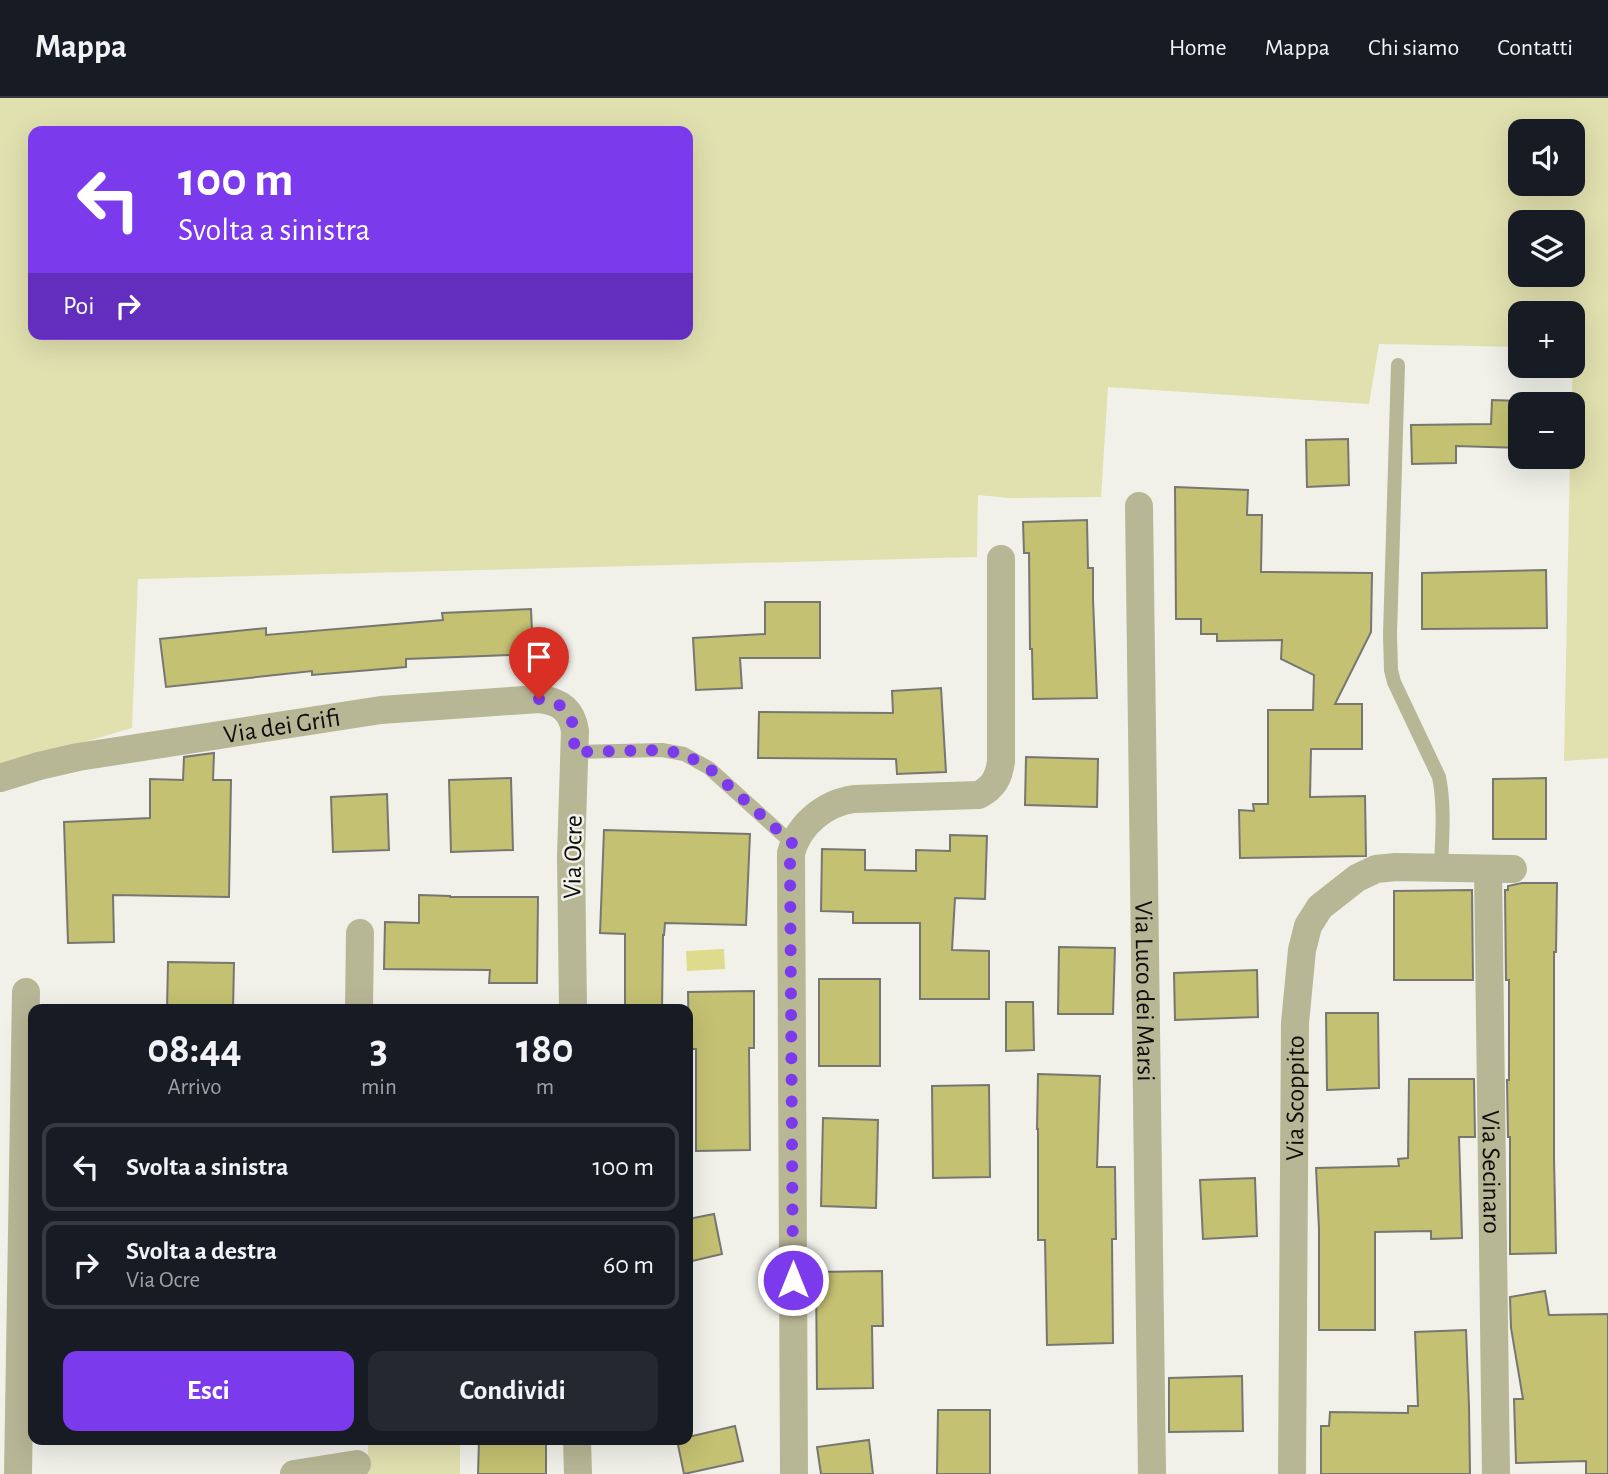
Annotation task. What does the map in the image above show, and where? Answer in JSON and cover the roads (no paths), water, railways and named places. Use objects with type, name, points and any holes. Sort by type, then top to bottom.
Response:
[{"type":"street","name":"Via Luco dei Marsi","points":[[1139,506],[1152,1474]]},
{"type":"street","points":[[794,1474],[790,863],[793,844],[807,824],[835,803],[854,799],[979,794],[995,783],[1001,761],[1001,559]]},
{"type":"street","name":"Via dei Grifi","points":[[0,778],[78,757],[381,710],[539,699],[556,702],[564,708]]},
{"type":"street","name":"Via Ocre","points":[[564,708],[573,723],[574,752],[571,856],[573,1004]]},
{"type":"street","name":"Via Scoppito","points":[[1292,1474],[1295,1023],[1304,938],[1308,926],[1320,907],[1357,877],[1376,869],[1500,869]]},
{"type":"street","name":"Via Secinaro","points":[[1496,1474],[1500,869]]},
{"type":"street","points":[[359,1004],[360,933]]},
{"type":"street","points":[[18,1474],[26,992]]},
{"type":"street","points":[[577,1445],[578,1474]]},
{"type":"street","points":[[294,1474],[357,1460]]},
{"type":"lane","points":[[1398,366],[1391,670],[1394,682],[1440,777],[1443,792],[1441,868]]},
{"type":"lane","points":[[574,752],[662,750],[684,754],[709,768],[793,844]]}]
